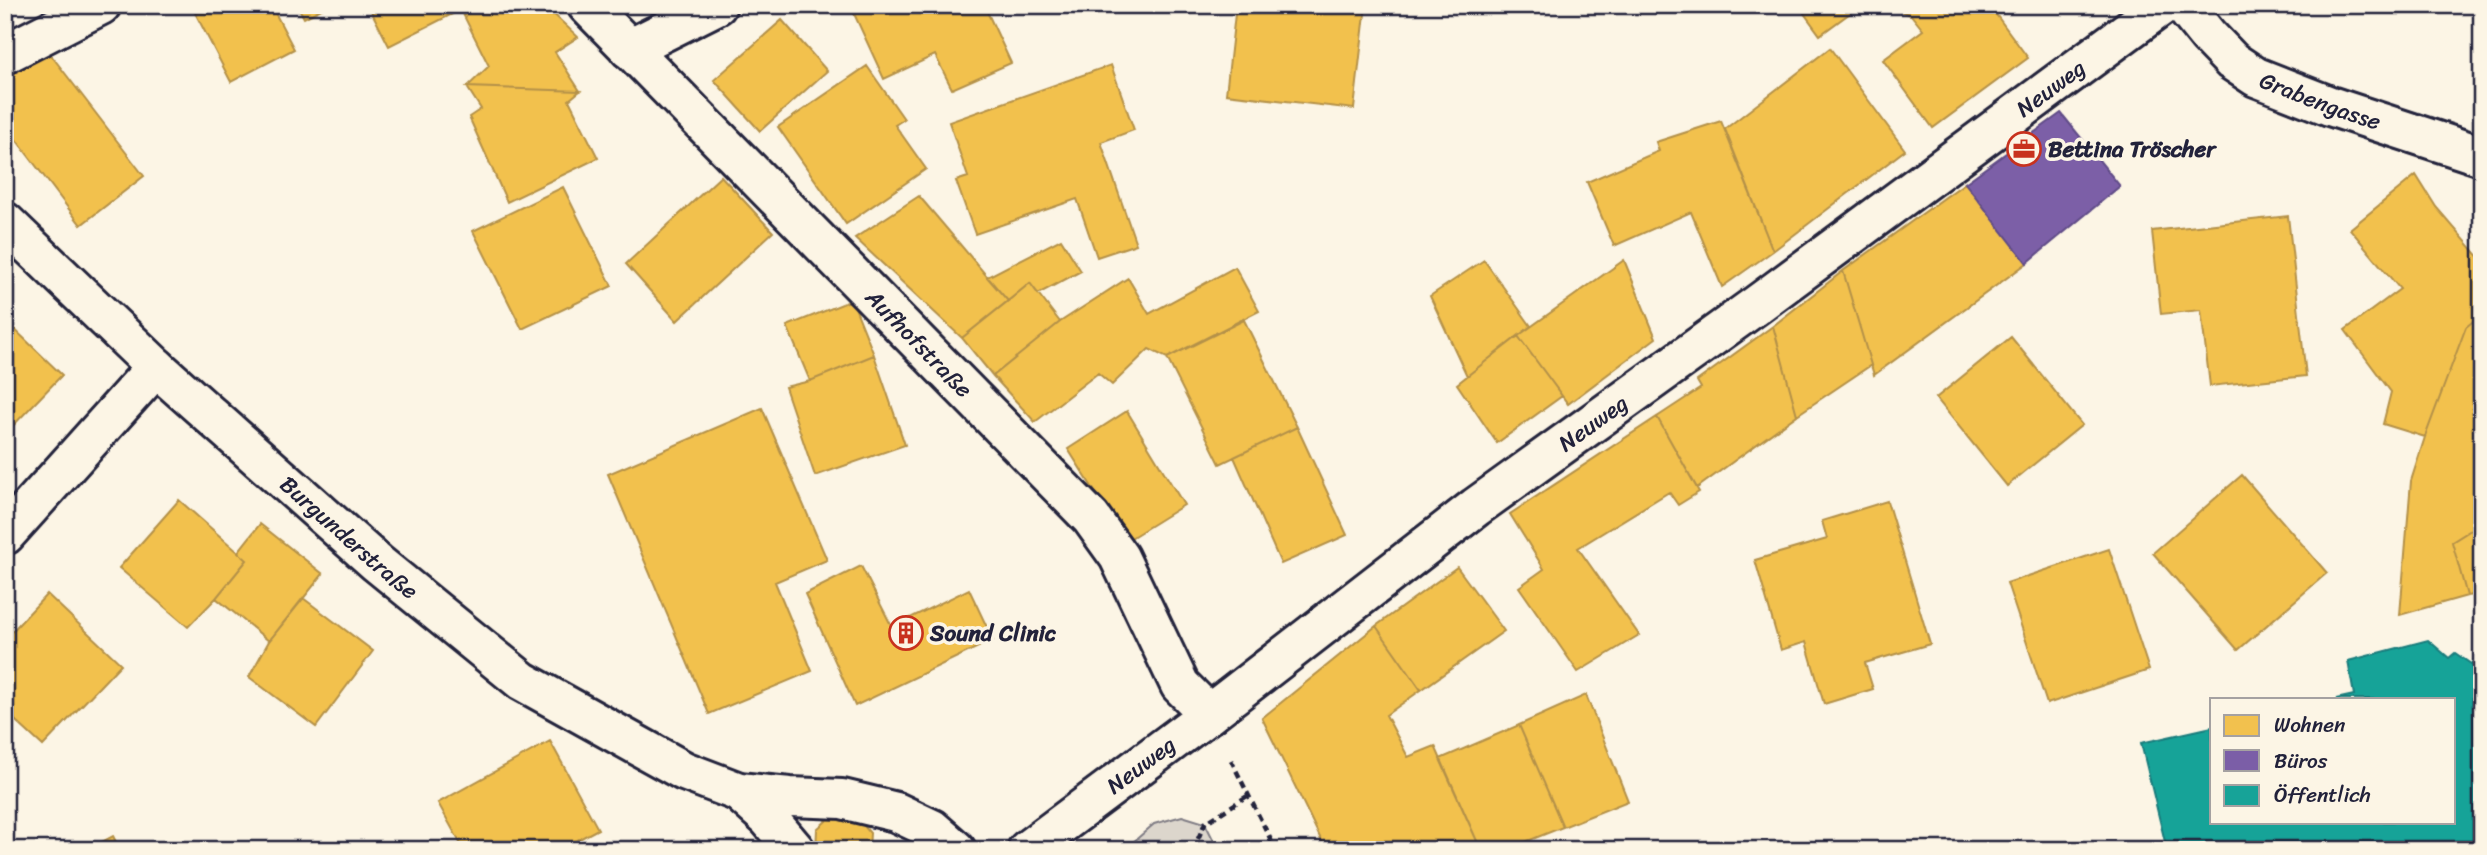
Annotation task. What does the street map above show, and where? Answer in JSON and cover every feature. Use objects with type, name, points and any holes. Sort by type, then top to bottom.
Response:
[{"type":"street","points":[[5,54],[101,5]]},
{"type":"street","name":"Aufhofstraße","points":[[587,5],[1091,518],[1119,557],[1180,685],[1209,715]]},
{"type":"street","points":[[629,49],[717,5]]},
{"type":"street","name":"Neuweg","points":[[1027,850],[1209,715],[1476,507],[1759,304],[2163,5]]},
{"type":"street","name":"Grabengasse","points":[[2183,5],[2207,36],[2232,61],[2256,77],[2330,106],[2482,156]]},
{"type":"street","name":"Burgunderstraße","points":[[5,222],[156,367],[377,563],[522,681],[684,771],[739,792],[842,799],[897,812],[932,830],[956,850]]},
{"type":"street","points":[[5,535],[156,367]]},
{"type":"street","name":"Burgunderstraße","points":[[739,792],[768,818],[795,850]]},
{"type":"path","points":[[1209,715],[1276,850]]},
{"type":"path","points":[[1194,850],[1205,822],[1249,795]]},
{"type":"shaded area","points":[[1182,816],[1205,823],[1214,841],[1214,850],[1124,850],[1154,824]]},
{"type":"building: Wohnen","points":[[191,5],[271,5],[294,49],[231,82]]},
{"type":"building: Wohnen","points":[[297,5],[329,5],[304,18]]},
{"type":"building: Wohnen","points":[[368,5],[470,5],[389,46]]},
{"type":"building: Wohnen","points":[[470,5],[544,5],[578,37],[555,52],[580,91],[467,87],[489,66],[461,10]]},
{"type":"building: Wohnen","points":[[850,5],[984,5],[1011,63],[952,89],[935,55],[884,79]]},
{"type":"building: Wohnen","points":[[1236,5],[1366,5],[1354,109],[1226,94]]},
{"type":"building: Wohnen","points":[[1798,5],[1861,5],[1820,35]]},
{"type":"building: Wohnen","points":[[1882,5],[1989,5],[2028,58],[1933,128],[1883,60],[1923,30],[1911,15]]},
{"type":"building: Wohnen","points":[[782,20],[827,71],[760,131],[714,80]]},
{"type":"building: Wohnen","points":[[41,42],[144,176],[81,225],[5,125],[5,70]]},
{"type":"building: Wohnen","points":[[1830,48],[1905,150],[1773,251],[1725,129]]},
{"type":"building: Wohnen","points":[[1111,65],[1134,130],[1101,142],[1136,244],[1097,257],[1077,199],[975,234],[956,181],[968,177],[949,122]]},
{"type":"building: Wohnen","points":[[867,66],[904,119],[895,125],[926,169],[846,224],[778,127]]},
{"type":"building: Wohnen","points":[[467,87],[580,91],[569,100],[598,158],[507,202],[469,117],[481,109]]},
{"type":"building: Wohnen","points":[[1721,121],[1773,251],[1722,287],[1691,212],[1614,246],[1587,182],[1659,151],[1656,142]]},
{"type":"building: Wohnen","points":[[2416,175],[2436,207],[2482,260],[2482,314],[2466,327],[2425,437],[2383,424],[2391,392],[2345,330],[2400,289],[2350,229]]},
{"type":"building: Wohnen","points":[[721,176],[773,232],[677,321],[626,264]]},
{"type":"building: Wohnen","points":[[1965,183],[2027,263],[1874,375],[1843,271]]},
{"type":"building: Wohnen","points":[[563,187],[612,286],[522,329],[473,231]]},
{"type":"building: Wohnen","points":[[919,196],[1008,301],[962,338],[855,238]]},
{"type":"building: Wohnen","points":[[2288,216],[2306,376],[2210,386],[2201,310],[2161,314],[2152,231]]},
{"type":"building: Wohnen","points":[[1061,239],[1081,271],[1038,294],[1030,283],[1008,301],[987,277]]},
{"type":"building: Wohnen","points":[[1484,260],[1531,326],[1467,376],[1430,296]]},
{"type":"building: Wohnen","points":[[1624,260],[1656,338],[1568,404],[1518,336]]},
{"type":"building: Wohnen","points":[[1235,267],[1259,311],[1167,358],[1149,349],[1112,385],[1098,373],[1035,422],[993,376],[1060,322],[1128,278],[1149,314]]},
{"type":"building: Wohnen","points":[[1843,271],[1871,365],[1797,415],[1773,326]]},
{"type":"building: Wohnen","points":[[1030,283],[1060,322],[993,376],[962,338]]},
{"type":"building: Wohnen","points":[[852,300],[874,355],[810,381],[787,326]]},
{"type":"building: Wohnen","points":[[2482,314],[2482,523],[2452,542],[2467,596],[2400,615],[2411,481],[2466,327]]},
{"type":"building: Wohnen","points":[[5,320],[62,375],[5,434]]},
{"type":"building: Wohnen","points":[[1244,320],[1297,427],[1220,464],[1167,358]]},
{"type":"building: Wohnen","points":[[1773,326],[1797,415],[1697,488],[1657,417],[1701,388],[1697,381]]},
{"type":"building: Wohnen","points":[[1518,336],[1562,396],[1497,443],[1457,384]]},
{"type":"building: Wohnen","points":[[2011,337],[2082,425],[2007,486],[1936,398]]},
{"type":"building: Wohnen","points":[[874,355],[905,445],[815,476],[785,387],[810,381]]},
{"type":"building: Wohnen","points":[[762,408],[827,560],[775,582],[812,671],[709,714],[608,474]]},
{"type":"building: Wohnen","points":[[1127,411],[1184,505],[1126,541],[1068,449]]},
{"type":"building: Wohnen","points":[[1657,417],[1699,492],[1678,505],[1669,492],[1578,548],[1639,635],[1578,672],[1519,587],[1544,569],[1510,514]]},
{"type":"building: Wohnen","points":[[1297,427],[1347,535],[1281,564],[1234,457]]},
{"type":"building: Wohnen","points":[[2242,475],[2327,573],[2238,650],[2153,553]]},
{"type":"building: Wohnen","points":[[179,500],[247,560],[188,627],[119,568]]},
{"type":"building: Wohnen","points":[[1887,501],[1930,644],[1865,663],[1873,689],[1824,704],[1806,642],[1781,650],[1755,560],[1827,539],[1822,521]]},
{"type":"building: Wohnen","points":[[2482,523],[2482,594],[2467,596],[2452,542]]},
{"type":"building: Wohnen","points":[[260,524],[323,574],[269,641],[216,598],[247,560],[238,552]]},
{"type":"building: Wohnen","points":[[2109,549],[2149,670],[2047,704],[2007,583]]},
{"type":"building: Wohnen","name":"Sound Clinic","points":[[861,566],[892,627],[969,589],[993,640],[855,706],[805,594]]},
{"type":"building: Wohnen","points":[[1457,567],[1504,631],[1421,690],[1376,626]]},
{"type":"building: Wohnen","points":[[47,594],[121,664],[43,746],[5,711],[5,639]]},
{"type":"building: Wohnen","points":[[303,598],[373,651],[316,727],[249,677],[269,641]]},
{"type":"building: Wohnen","points":[[1376,626],[1421,690],[1386,715],[1408,757],[1435,746],[1481,850],[1326,850],[1262,718]]},
{"type":"building: Wohnen","points":[[1586,695],[1628,801],[1563,827],[1519,725]]},
{"type":"building: Wohnen","points":[[1519,725],[1563,827],[1505,850],[1481,850],[1440,759]]},
{"type":"building: Wohnen","points":[[550,741],[598,829],[559,850],[464,850],[438,803]]},
{"type":"building: Wohnen","points":[[834,814],[856,816],[870,833],[869,850],[816,850],[817,829]]},
{"type":"building: Wohnen","points":[[113,836],[120,850],[87,850]]},
{"type":"building: Büros","points":[[2061,113],[2120,186],[2027,263],[1965,183]]},
{"type":"building: Öffentlich","points":[[2428,640],[2449,658],[2455,653],[2471,664],[2482,652],[2482,850],[2167,850],[2141,743],[2210,727],[2210,824],[2456,824],[2456,698],[2340,698],[2354,695],[2348,661]]},
{"type":"place","name":"Bettina Tröscher","points":[[2024,149]]},
{"type":"place","name":"Sound Clinic","points":[[906,633]]}]
